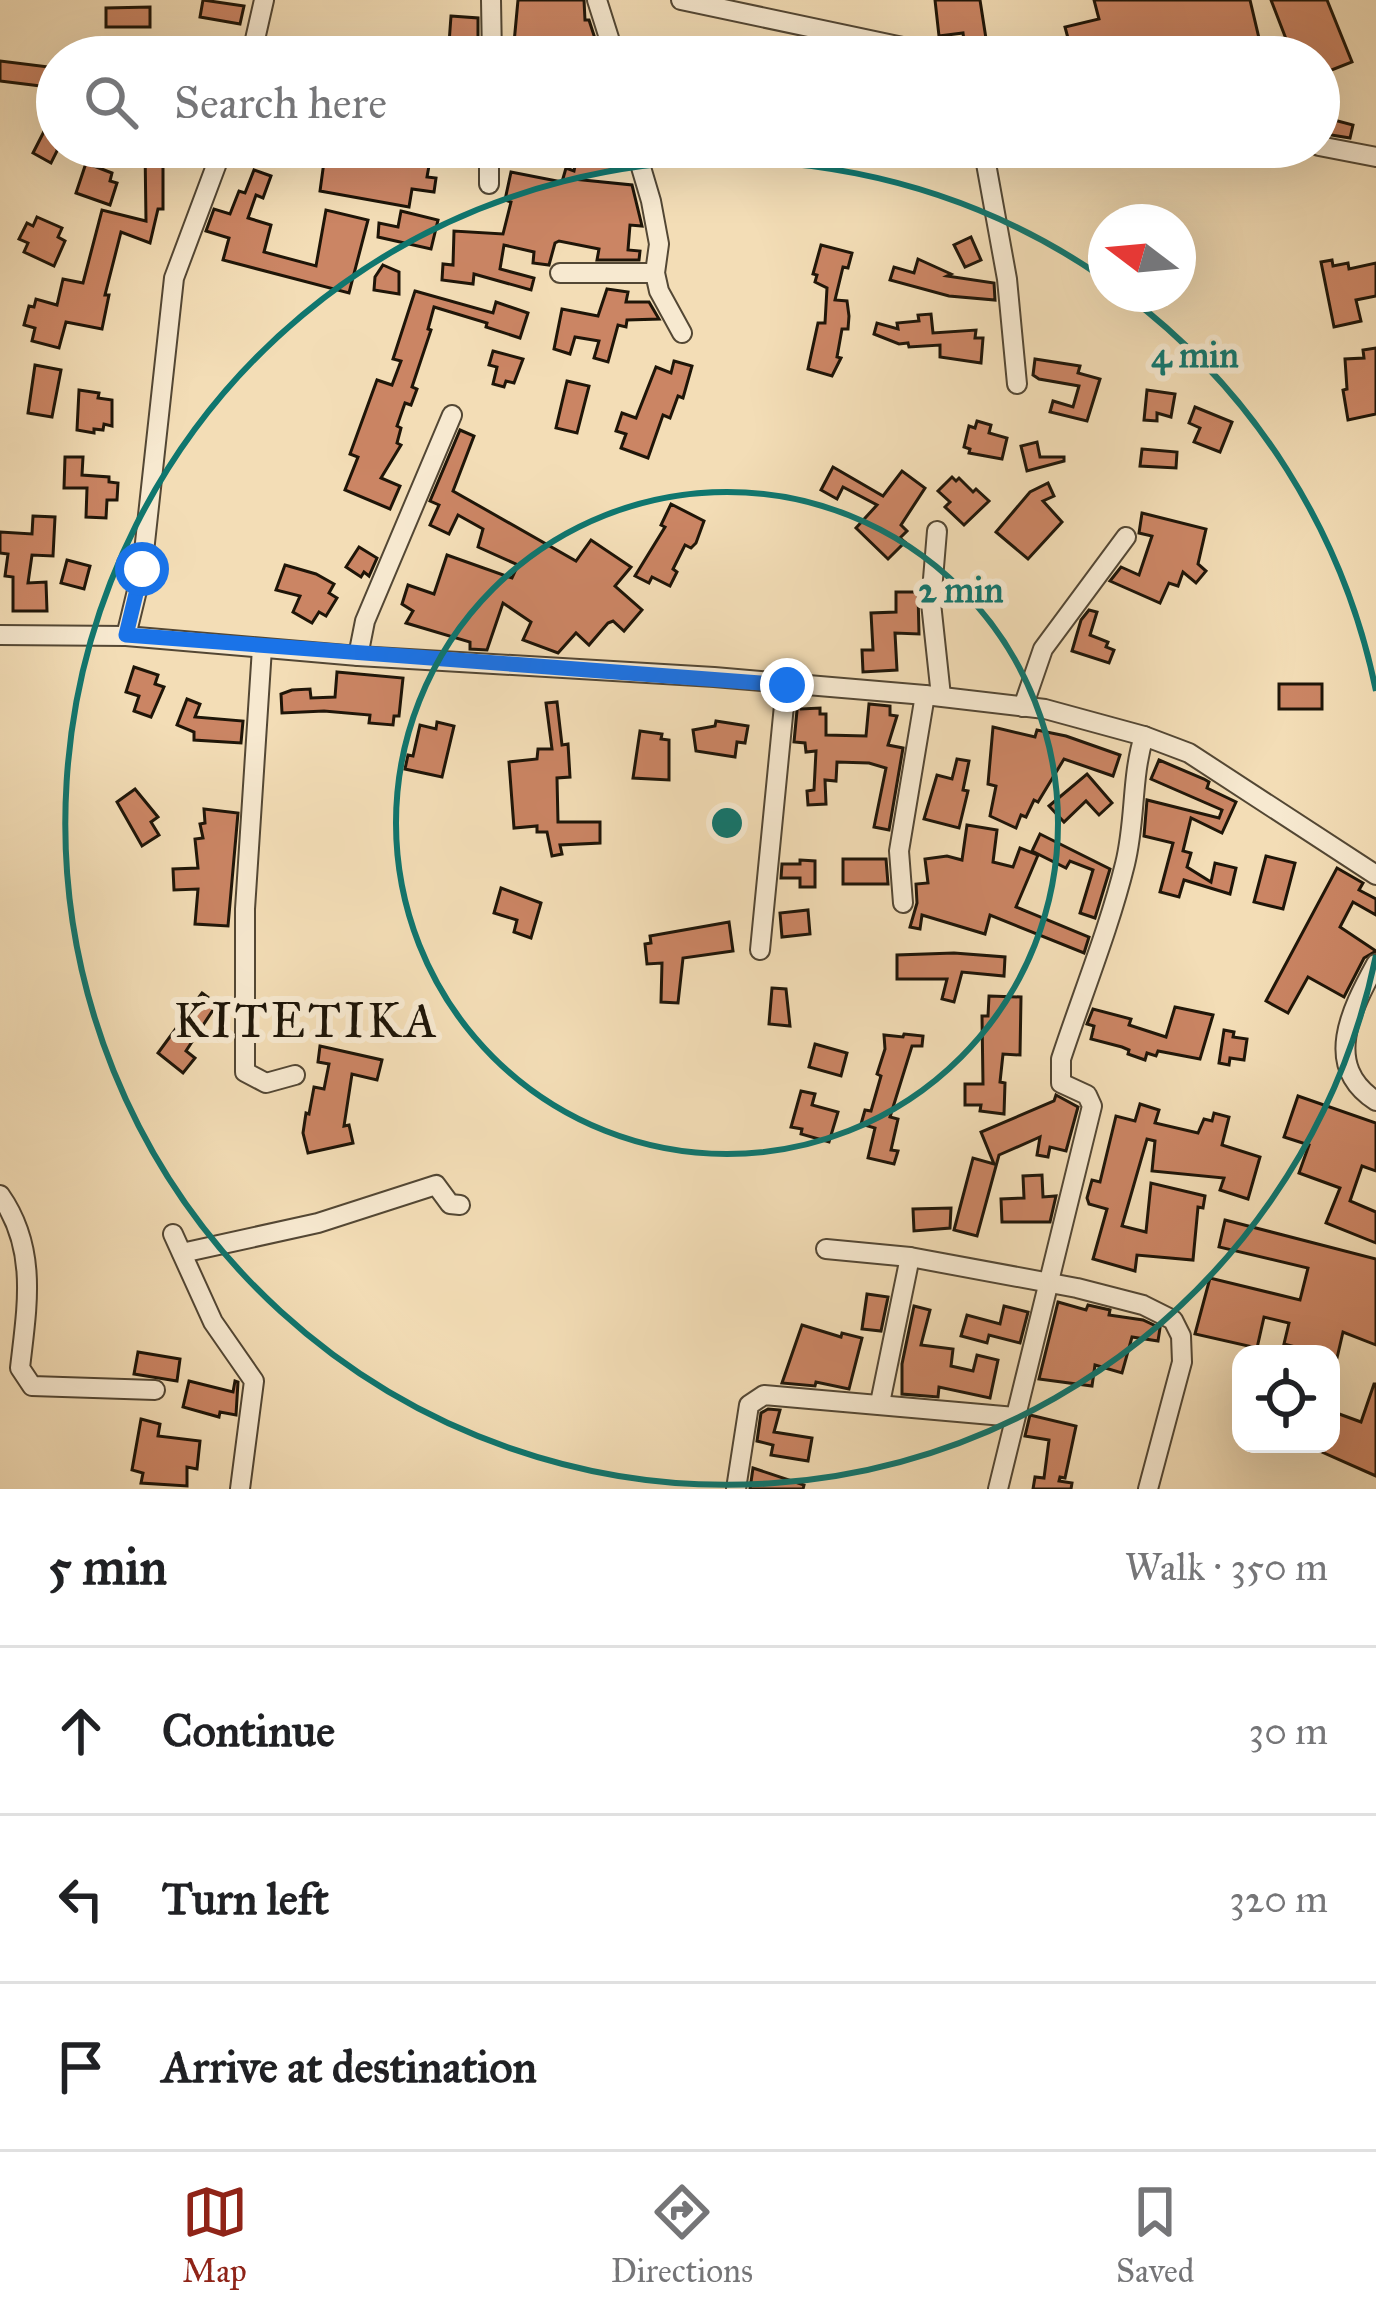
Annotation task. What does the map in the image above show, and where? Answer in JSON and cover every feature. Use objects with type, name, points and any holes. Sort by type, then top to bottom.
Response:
[{"type":"street","points":[[256,36],[264,0]]},
{"type":"street","points":[[491,0],[492,36]]},
{"type":"street","points":[[597,0],[608,36]]},
{"type":"street","points":[[681,0],[851,36]]},
{"type":"street","points":[[1340,150],[1376,157]]},
{"type":"street","points":[[126,635],[142,569],[174,278],[215,168]]},
{"type":"street","points":[[489,168],[489,184]]},
{"type":"street","points":[[642,168],[659,244],[658,290],[682,333]]},
{"type":"street","points":[[987,168],[1007,279],[1017,384]]},
{"type":"street","points":[[560,273],[655,273]]},
{"type":"street","points":[[358,656],[365,621],[452,415]]},
{"type":"street","points":[[902,903],[902,826],[933,695],[931,603],[937,531]]},
{"type":"street","points":[[1023,706],[1043,649],[1126,537]]},
{"type":"street","points":[[0,635],[126,635],[358,656],[933,695],[1023,706],[1144,736],[1189,753],[1376,875]]},
{"type":"street","points":[[262,648],[246,890],[245,1072],[266,1083],[295,1075]]},
{"type":"street","points":[[760,950],[787,685]]},
{"type":"street","points":[[998,1489],[1092,1100],[1061,1083],[1061,1059],[1124,869],[1136,814],[1134,769],[1144,736]]},
{"type":"street","points":[[1376,964],[1346,1033],[1346,1064],[1355,1088],[1376,1101]]},
{"type":"street","points":[[240,1489],[254,1381],[213,1322],[178,1243],[318,1223],[436,1186],[450,1204],[460,1205]]},
{"type":"street","points":[[0,1195],[12,1211],[27,1252],[29,1290],[20,1368],[32,1385],[155,1390]]},
{"type":"street","points":[[826,1249],[910,1257],[1047,1282],[1143,1305],[1173,1320],[1181,1336],[1182,1362],[1148,1489]]},
{"type":"street","points":[[880,1403],[910,1257]]},
{"type":"street","points":[[736,1489],[749,1405],[764,1394],[1016,1418]]},
{"type":"building","points":[[203,0],[244,6],[240,24],[200,17]]},
{"type":"building","points":[[518,0],[584,0],[585,20],[594,36],[515,36]]},
{"type":"building","points":[[935,0],[980,0],[986,36],[939,36]]},
{"type":"building","points":[[1094,0],[1250,0],[1258,36],[1067,36],[1065,27],[1099,19]]},
{"type":"building","points":[[1271,0],[1327,0],[1352,62],[1340,67],[1340,36],[1285,36]]},
{"type":"building","points":[[150,7],[150,27],[106,27],[106,8]]},
{"type":"building","points":[[451,16],[478,18],[478,36],[450,36]]},
{"type":"building","points":[[0,61],[36,65],[36,85],[0,81]]},
{"type":"building","points":[[1340,122],[1353,125],[1350,138],[1340,136]]},
{"type":"building","points":[[84,168],[112,173],[110,181],[117,183],[110,205],[76,193]]},
{"type":"building","points":[[145,168],[163,168],[163,209],[158,209],[150,243],[121,232],[102,329],[66,322],[59,348],[32,341],[35,328],[24,325],[29,306],[34,307],[36,299],[57,305],[63,279],[83,283],[102,210],[146,221]]},
{"type":"building","points":[[323,168],[429,168],[427,177],[436,178],[434,192],[412,189],[409,207],[320,191]]},
{"type":"building","points":[[566,168],[619,168],[573,179],[632,185],[642,226],[630,225],[628,250],[640,251],[639,260],[597,260],[599,249],[559,241],[549,265],[533,263],[534,252],[504,245],[500,269],[534,278],[531,290],[474,274],[473,284],[442,280],[443,264],[453,265],[454,231],[503,234],[511,202],[505,200],[511,172],[562,182]]},
{"type":"building","points":[[254,170],[271,176],[263,198],[256,195],[248,218],[271,225],[264,252],[316,266],[326,210],[368,220],[349,293],[223,260],[229,238],[206,231],[214,209],[230,214]]},
{"type":"building","points":[[401,211],[438,220],[431,249],[378,237],[379,223],[398,227]]},
{"type":"building","points":[[37,217],[62,228],[58,237],[65,241],[54,266],[24,252],[28,243],[19,239],[27,223],[33,226]]},
{"type":"building","points":[[971,237],[981,260],[965,267],[954,245]]},
{"type":"building","points":[[821,245],[852,253],[848,268],[843,267],[835,300],[847,301],[849,316],[848,329],[842,329],[837,357],[841,358],[832,376],[808,369],[818,323],[825,323],[827,288],[815,282],[817,275],[813,274]]},
{"type":"building","points":[[918,259],[951,274],[947,276],[994,283],[995,300],[949,296],[890,280],[894,267],[914,273]]},
{"type":"building","points":[[1332,260],[1333,266],[1348,263],[1349,269],[1376,263],[1376,296],[1356,300],[1361,321],[1334,327],[1321,262]]},
{"type":"building","points":[[383,265],[399,272],[399,294],[374,290]]},
{"type":"building","points":[[607,289],[628,292],[626,302],[649,302],[659,319],[627,320],[626,327],[618,325],[608,362],[594,358],[599,341],[575,337],[570,354],[554,349],[562,309],[598,316]]},
{"type":"building","points":[[415,291],[493,313],[496,302],[528,313],[520,338],[434,307],[412,387],[417,389],[411,405],[405,403],[397,426],[401,445],[381,478],[400,486],[390,509],[345,490],[358,457],[350,454],[377,380],[392,385],[401,361],[393,359]]},
{"type":"building","points":[[931,314],[933,333],[976,330],[975,338],[983,338],[981,363],[940,357],[940,345],[909,347],[874,334],[877,323],[898,329],[897,323],[919,321],[918,315]]},
{"type":"building","points":[[1376,348],[1376,414],[1348,420],[1345,359],[1364,358],[1363,350]]},
{"type":"building","points":[[493,351],[523,359],[514,383],[493,384],[497,367],[489,365]]},
{"type":"building","points":[[1035,359],[1080,366],[1078,373],[1100,379],[1087,421],[1050,412],[1053,401],[1073,407],[1079,386],[1039,379],[1033,375]]},
{"type":"building","points":[[674,361],[692,366],[683,398],[678,396],[670,418],[663,415],[648,458],[621,448],[626,434],[616,431],[622,413],[636,418],[656,367],[671,373]]},
{"type":"building","points":[[35,365],[61,370],[52,417],[28,413]]},
{"type":"building","points":[[567,381],[589,386],[577,433],[556,428]]},
{"type":"building","points":[[79,390],[112,400],[112,426],[104,424],[103,430],[94,429],[94,433],[77,430]]},
{"type":"building","points":[[1147,390],[1175,394],[1171,417],[1157,413],[1157,421],[1144,420]]},
{"type":"building","points":[[1195,407],[1232,422],[1220,452],[1194,442],[1200,428],[1189,423]]},
{"type":"building","points":[[977,421],[991,425],[989,433],[1007,438],[1002,459],[969,453],[964,447],[969,426],[975,428]]},
{"type":"building","points":[[460,430],[474,436],[453,491],[576,561],[591,540],[631,567],[615,586],[642,610],[624,631],[613,621],[608,623],[589,645],[576,633],[558,653],[523,640],[531,622],[503,603],[487,650],[470,649],[470,642],[406,623],[413,611],[402,604],[408,585],[434,594],[447,555],[512,578],[518,565],[478,547],[483,529],[458,515],[449,534],[430,525],[439,505],[430,501]]},
{"type":"building","points":[[1037,442],[1040,457],[1064,457],[1064,461],[1027,471],[1021,446]]},
{"type":"building","points":[[1142,449],[1177,452],[1176,468],[1140,466]]},
{"type":"building","points":[[65,457],[83,457],[82,475],[109,477],[109,482],[118,483],[117,500],[107,500],[106,518],[86,517],[87,488],[64,488]]},
{"type":"building","points":[[833,467],[883,496],[902,471],[925,488],[901,525],[907,531],[900,538],[905,542],[888,559],[856,528],[877,505],[843,487],[837,499],[821,490]]},
{"type":"building","points":[[952,477],[989,501],[964,525],[945,507],[950,502],[938,491]]},
{"type":"building","points":[[1048,483],[1054,496],[1043,501],[1062,522],[1028,559],[996,532],[1030,492]]},
{"type":"building","points":[[671,504],[704,521],[696,543],[691,548],[685,545],[670,586],[652,577],[649,583],[635,576],[665,527],[661,525]]},
{"type":"building","points":[[1142,513],[1206,529],[1198,564],[1206,571],[1196,583],[1183,572],[1178,586],[1169,583],[1160,603],[1110,581],[1121,567],[1139,575],[1152,536],[1139,533]]},
{"type":"building","points":[[33,516],[55,517],[53,556],[32,555],[28,583],[46,582],[47,611],[13,611],[13,577],[5,576],[8,554],[0,553],[0,532],[32,534]]},
{"type":"building","points":[[359,547],[377,558],[369,576],[364,572],[361,577],[346,567]]},
{"type":"building","points":[[67,560],[90,566],[84,589],[61,583]]},
{"type":"building","points":[[285,565],[334,584],[329,593],[337,598],[326,616],[319,612],[312,623],[293,612],[300,596],[276,590]]},
{"type":"building","points":[[896,592],[918,592],[919,634],[895,633],[897,670],[863,672],[862,650],[873,650],[871,613],[896,612]]},
{"type":"building","points":[[1089,610],[1097,612],[1090,635],[1108,642],[1106,647],[1114,650],[1109,663],[1072,651]]},
{"type":"building","points":[[134,667],[158,675],[155,684],[164,687],[151,717],[134,711],[139,696],[126,692]]},
{"type":"building","points":[[337,672],[403,678],[399,716],[394,716],[393,725],[369,723],[370,715],[282,713],[281,694],[292,690],[310,689],[311,698],[335,697]]},
{"type":"building","points":[[1279,684],[1322,684],[1322,709],[1279,709]]},
{"type":"building","points":[[187,699],[200,704],[195,717],[243,721],[241,743],[194,740],[194,732],[177,725]]},
{"type":"building","points":[[798,700],[801,709],[820,708],[820,714],[826,714],[826,735],[866,736],[869,704],[890,706],[890,715],[897,716],[888,745],[903,748],[889,830],[874,827],[886,768],[837,762],[836,781],[825,780],[826,804],[808,805],[807,791],[814,790],[816,751],[806,752],[805,743],[794,742]]},
{"type":"building","points":[[557,702],[562,745],[568,744],[570,777],[557,778],[558,822],[600,822],[600,843],[560,845],[562,854],[552,856],[547,832],[537,832],[537,826],[514,828],[509,762],[537,759],[538,749],[552,749],[546,703]]},
{"type":"building","points":[[716,721],[748,726],[745,743],[737,742],[735,757],[696,751],[693,730],[715,726]]},
{"type":"building","points":[[437,722],[454,726],[442,777],[405,769],[420,725],[436,729]]},
{"type":"building","points":[[993,727],[1035,737],[1037,730],[1066,736],[1120,755],[1113,776],[1064,759],[1016,828],[990,816],[996,786],[988,784]]},
{"type":"building","points":[[640,731],[662,734],[661,739],[669,740],[669,780],[633,778]]},
{"type":"building","points":[[957,759],[969,761],[959,828],[924,819],[937,775],[952,779]]},
{"type":"building","points":[[1159,760],[1204,779],[1209,782],[1207,788],[1236,802],[1222,833],[1191,818],[1183,851],[1191,853],[1187,867],[1211,882],[1215,863],[1236,868],[1230,894],[1184,880],[1179,897],[1160,892],[1173,843],[1144,836],[1147,800],[1219,818],[1222,810],[1151,779]]},
{"type":"building","points":[[1087,774],[1112,803],[1099,815],[1086,801],[1064,822],[1049,806]]},
{"type":"building","points":[[135,789],[158,817],[151,822],[159,835],[142,846],[117,802]]},
{"type":"building","points":[[204,809],[238,813],[228,926],[195,924],[198,889],[174,890],[173,869],[198,868],[195,839],[203,838]]},
{"type":"building","points":[[967,825],[997,830],[993,862],[1013,867],[1020,848],[1038,855],[1016,907],[1089,937],[1084,953],[990,915],[985,934],[922,915],[920,929],[910,927],[917,903],[916,884],[928,883],[925,859],[962,860]]},
{"type":"building","points":[[1040,834],[1110,869],[1095,918],[1080,913],[1093,870],[1070,861],[1066,868],[1032,851]]},
{"type":"building","points":[[1266,856],[1295,863],[1283,909],[1254,902]]},
{"type":"building","points":[[843,859],[886,859],[888,884],[843,884]]},
{"type":"building","points":[[800,860],[815,861],[815,887],[800,887],[800,878],[781,878],[782,864],[800,864]]},
{"type":"building","points":[[1337,868],[1363,883],[1359,890],[1376,899],[1376,915],[1353,902],[1340,927],[1376,951],[1364,958],[1344,997],[1308,977],[1288,1013],[1266,1001]]},
{"type":"building","points":[[501,888],[541,903],[531,938],[514,932],[517,920],[494,913]]},
{"type":"building","points":[[808,910],[810,934],[782,937],[780,913]]},
{"type":"building","points":[[729,922],[733,951],[683,958],[678,1003],[661,1002],[662,963],[647,964],[645,944],[651,943],[650,936]]},
{"type":"building","points":[[897,955],[1005,957],[1004,976],[962,972],[954,1002],[942,999],[947,979],[897,979]]},
{"type":"building","points":[[772,988],[786,989],[790,1026],[769,1024]]},
{"type":"building","points":[[202,993],[217,1004],[186,1051],[195,1058],[183,1073],[158,1053]]},
{"type":"building","points":[[989,996],[1021,997],[1020,1055],[1003,1054],[1004,1114],[965,1105],[965,1084],[983,1084],[982,1016],[988,1016]]},
{"type":"building","points":[[1175,1007],[1213,1015],[1200,1059],[1158,1051],[1156,1056],[1147,1053],[1145,1060],[1122,1047],[1091,1039],[1094,1026],[1087,1024],[1093,1009],[1131,1019],[1129,1025],[1166,1037]]},
{"type":"building","points":[[1224,1030],[1247,1039],[1244,1060],[1230,1058],[1229,1065],[1219,1063]]},
{"type":"building","points":[[884,1035],[923,1036],[922,1046],[912,1046],[890,1117],[898,1119],[891,1150],[898,1151],[894,1164],[868,1158],[875,1128],[861,1124],[865,1110],[871,1111],[881,1076],[877,1074]]},
{"type":"building","points":[[815,1044],[847,1053],[841,1076],[809,1067]]},
{"type":"building","points":[[320,1046],[382,1060],[377,1080],[352,1074],[344,1126],[349,1125],[353,1143],[308,1153],[303,1133],[306,1113],[314,1087],[324,1089],[329,1064],[318,1062]]},
{"type":"building","points":[[801,1091],[815,1094],[812,1105],[838,1112],[829,1142],[791,1127]]},
{"type":"building","points":[[1056,1095],[1078,1107],[1066,1151],[1050,1147],[1048,1157],[1037,1155],[1040,1137],[999,1155],[977,1236],[954,1230],[973,1158],[994,1164],[981,1132],[1054,1101]]},
{"type":"building","points":[[1298,1096],[1376,1123],[1376,1171],[1362,1166],[1350,1201],[1376,1212],[1376,1243],[1326,1223],[1340,1188],[1299,1173],[1309,1145],[1284,1137]]},
{"type":"building","points":[[1140,1104],[1159,1110],[1155,1123],[1198,1133],[1204,1119],[1212,1121],[1214,1113],[1229,1117],[1222,1145],[1260,1157],[1248,1199],[1220,1190],[1224,1178],[1152,1171],[1155,1141],[1147,1139],[1122,1226],[1146,1232],[1151,1183],[1205,1196],[1203,1208],[1198,1207],[1193,1260],[1137,1255],[1135,1271],[1093,1259],[1107,1209],[1089,1204],[1087,1198],[1092,1180],[1100,1182],[1116,1116],[1135,1121]]},
{"type":"building","points":[[1042,1175],[1043,1197],[1056,1196],[1050,1222],[1002,1222],[1001,1199],[1024,1198],[1023,1176]]},
{"type":"building","points":[[951,1208],[950,1228],[914,1231],[913,1209]]},
{"type":"building","points":[[1225,1220],[1376,1259],[1376,1345],[1343,1332],[1340,1345],[1288,1345],[1284,1344],[1289,1323],[1264,1317],[1258,1345],[1195,1334],[1210,1278],[1300,1300],[1308,1268],[1219,1247]]},
{"type":"building","points":[[867,1294],[888,1297],[881,1331],[862,1329]]},
{"type":"building","points":[[1058,1302],[1143,1320],[1160,1328],[1158,1341],[1132,1337],[1122,1373],[1095,1365],[1092,1386],[1039,1379]]},
{"type":"building","points":[[914,1306],[930,1310],[921,1345],[953,1349],[951,1366],[973,1371],[977,1355],[998,1360],[990,1398],[939,1387],[938,1397],[902,1394],[902,1364]]},
{"type":"building","points":[[1004,1306],[1028,1312],[1020,1343],[989,1335],[987,1343],[961,1336],[967,1315],[1000,1324]]},
{"type":"building","points":[[802,1325],[862,1338],[849,1389],[816,1382],[815,1386],[782,1383]]},
{"type":"building","points":[[138,1352],[180,1359],[177,1381],[134,1374]]},
{"type":"building","points":[[189,1381],[233,1392],[238,1382],[236,1415],[220,1412],[219,1417],[183,1407]]},
{"type":"building","points":[[1376,1384],[1376,1476],[1324,1453],[1340,1453],[1340,1414],[1361,1422]]},
{"type":"building","points":[[780,1410],[774,1432],[812,1438],[808,1461],[771,1455],[773,1445],[757,1441],[761,1413]]},
{"type":"building","points":[[1030,1415],[1076,1426],[1065,1478],[1059,1481],[1072,1483],[1071,1489],[1033,1489],[1035,1477],[1044,1478],[1049,1440],[1025,1436]]},
{"type":"building","points":[[141,1419],[160,1424],[158,1436],[200,1441],[197,1469],[187,1467],[187,1486],[141,1483],[143,1473],[132,1470]]},
{"type":"building","points":[[753,1468],[804,1485],[803,1489],[750,1489]]},
{"type":"district","name":"KITETIKA","points":[[307,1020]]},
{"type":"route","points":[[142,569],[126,635],[787,685]]}]
